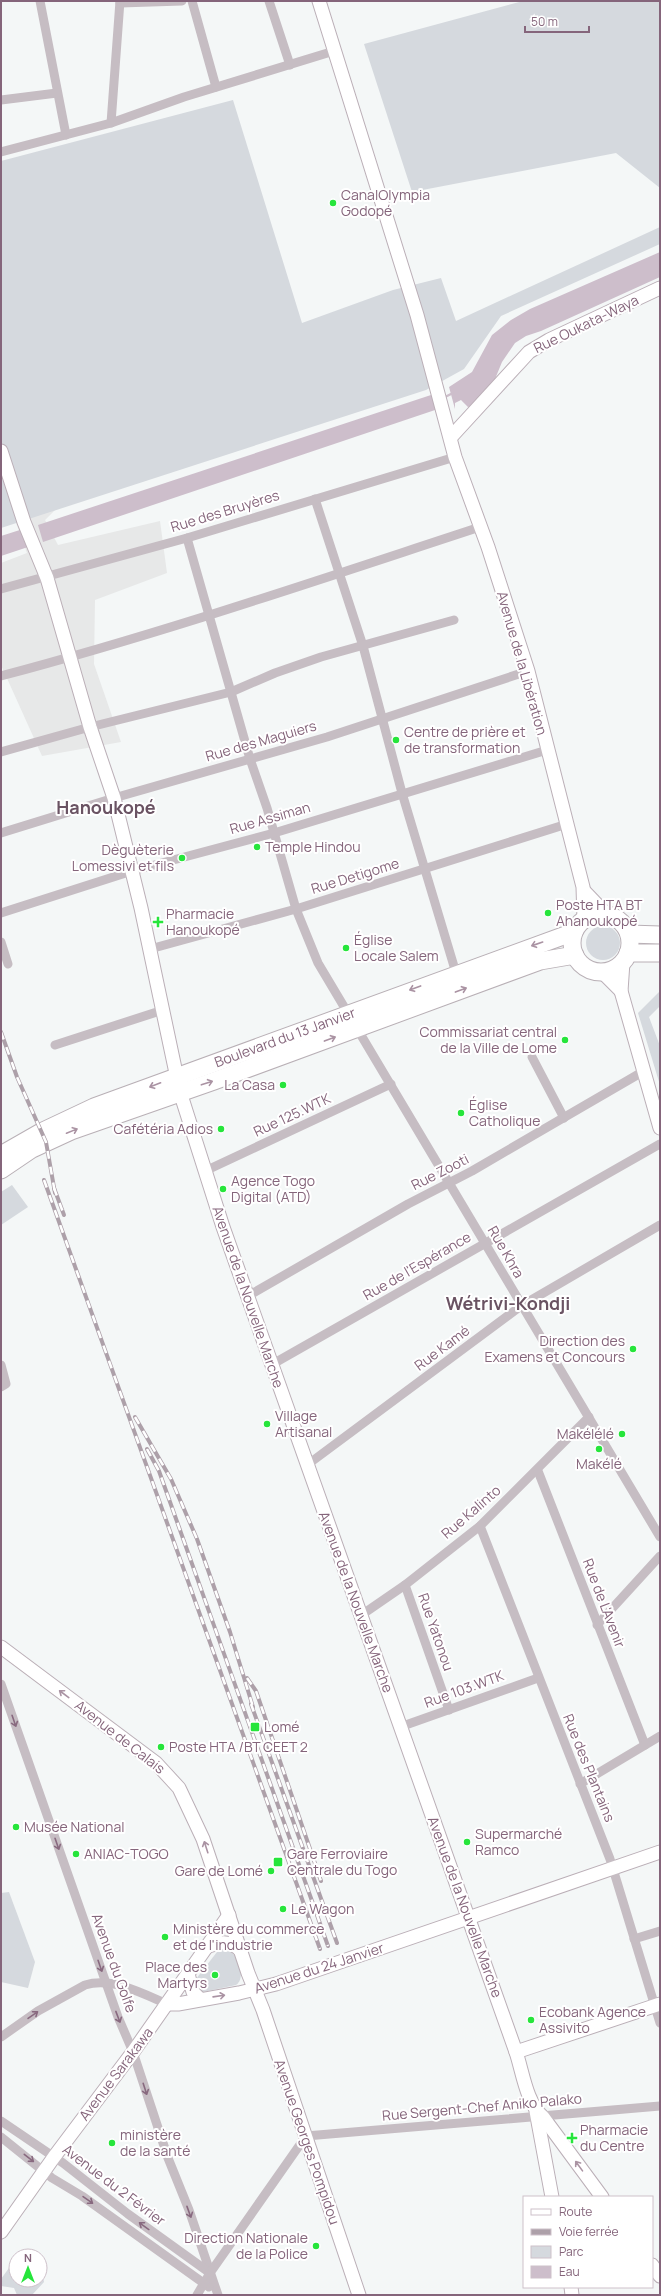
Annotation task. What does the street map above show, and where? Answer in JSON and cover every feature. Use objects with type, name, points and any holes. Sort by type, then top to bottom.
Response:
[{"type":"highway","points":[[626,958],[630,934],[621,921],[606,914],[591,915],[579,925],[572,948],[575,955],[588,968],[602,972],[610,971],[626,958],[660,953]]},
{"type":"highway","name":"Boulevard du 13 Janvier","points":[[354,1020],[456,973],[579,925]]},
{"type":"highway","points":[[630,934],[660,935]]},
{"type":"highway","name":"Boulevard du 13 Janvier","points":[[1,1170],[46,1142],[178,1084],[208,1066],[540,961],[575,955]]},
{"type":"highway","name":"Boulevard du 13 Janvier","points":[[1,1155],[67,1119],[178,1084]]},
{"type":"street","points":[[40,1],[66,135]]},
{"type":"street","points":[[111,123],[120,2],[182,1]]},
{"type":"street","points":[[192,1],[216,87]]},
{"type":"street","points":[[269,1],[290,65]]},
{"type":"street","name":"Avenue de la Libération","points":[[319,1],[417,315],[455,456],[528,671],[584,891],[579,925]]},
{"type":"street","points":[[1,152],[111,123],[216,87],[334,51]]},
{"type":"street","points":[[1,100],[57,93]]},
{"type":"street","name":"Rue Oukata-Waya","points":[[451,437],[529,352],[549,340],[660,288]]},
{"type":"street","name":"Avenue de la Nouvelle Marche","points":[[1,451],[36,554],[47,578],[90,727],[114,798],[150,949],[178,1084],[204,1172],[271,1365],[538,2115]]},
{"type":"street","name":"Rue des Bruyères","points":[[1,589],[47,578],[187,538],[455,456]]},
{"type":"street","points":[[315,499],[363,646],[384,718],[402,793],[456,973]]},
{"type":"street","points":[[1,676],[71,657],[210,615],[480,527]]},
{"type":"street","name":"Rue Khra","points":[[187,538],[250,759],[296,908],[318,963],[354,1020],[450,1182],[521,1306],[660,1537]]},
{"type":"street","points":[[1,752],[90,727],[231,692],[301,664],[454,620]]},
{"type":"street","name":"Rue des Maguiers","points":[[1,833],[384,718],[528,671]]},
{"type":"street","name":"Rue Assiman","points":[[1,913],[132,871],[274,833],[547,750]]},
{"type":"street","name":"Rue Detigome","points":[[150,949],[296,908],[567,824]]},
{"type":"street","points":[[584,891],[606,914]]},
{"type":"street","points":[[1,942],[8,964]]},
{"type":"street","points":[[626,958],[621,991],[660,1128]]},
{"type":"street","points":[[602,972],[621,991]]},
{"type":"street","points":[[55,1045],[163,1010]]},
{"type":"street","points":[[532,1057],[564,1118]]},
{"type":"street","name":"Rue Zooti","points":[[248,1296],[408,1204],[564,1118],[644,1071]]},
{"type":"street","name":"Rue 125.WTK","points":[[204,1172],[391,1084]]},
{"type":"street","name":"Rue de l'Espérance","points":[[271,1365],[660,1144]]},
{"type":"street","name":"Rue Kamé","points":[[307,1464],[521,1306],[660,1224]]},
{"type":"street","points":[[1,1365],[6,1384],[1,1387]]},
{"type":"street","name":"Rue Kalinto","points":[[360,1616],[405,1585],[480,1526],[538,1471],[589,1417]]},
{"type":"street","name":"Rue de L'Avenir","points":[[538,1471],[645,1745]]},
{"type":"street","name":"Rue des Plantains","points":[[480,1526],[612,1868],[634,1939],[657,2005],[660,2023]]},
{"type":"street","points":[[597,1625],[660,1556]]},
{"type":"street","name":"Rue Yatonou","points":[[405,1585],[449,1710]]},
{"type":"street","name":"Avenue de Calais","points":[[1,1646],[156,1763],[172,1779],[185,1798],[203,1839],[230,1915],[248,1973],[256,1989]]},
{"type":"street","name":"Rue 103.WTK","points":[[400,1727],[538,1678]]},
{"type":"street","name":"Avenue du Golfe","points":[[1,1684],[106,1982],[133,2052],[168,2158],[189,2210],[218,2293]]},
{"type":"street","points":[[580,1784],[660,1736]]},
{"type":"street","points":[[612,1868],[660,1852]]},
{"type":"street","name":"Avenue du 24 Janvier","points":[[167,2004],[178,2004],[256,1989],[612,1868]]},
{"type":"street","name":"Avenue Sarakawa","points":[[1,2232],[44,2170],[133,2052],[188,1974],[204,1948],[230,1915]]},
{"type":"street","points":[[634,1939],[660,1930]]},
{"type":"street","points":[[204,1948],[227,1942],[235,1944],[241,1951]]},
{"type":"street","points":[[239,1993],[248,1973]]},
{"type":"street","points":[[188,1974],[193,1992],[200,1999]]},
{"type":"street","points":[[1,2037],[38,2011],[85,1985],[106,1982],[167,2004]]},
{"type":"street","name":"Avenue Georges Pompidou","points":[[256,1989],[359,2295]]},
{"type":"street","points":[[516,2052],[657,2005]]},
{"type":"street","name":"Rue Sergent-Chef Aniko Palako","points":[[306,2136],[538,2115],[660,2106]]},
{"type":"street","points":[[538,2115],[563,2144],[601,2196]]},
{"type":"street","points":[[538,2115],[552,2196]]},
{"type":"street","name":"Avenue du 2 Février","points":[[1,2121],[54,2157],[128,2214],[210,2273]]},
{"type":"street","name":"Avenue du 2 Février","points":[[1,2136],[44,2170],[200,2282],[218,2293]]},
{"type":"street","points":[[197,2295],[200,2282],[210,2273],[306,2136]]},
{"type":"street","points":[[544,2156],[546,2146],[550,2142],[556,2141],[563,2144]]},
{"type":"street","points":[[68,2186],[76,2175]]},
{"type":"street","points":[[121,2224],[128,2214]]},
{"type":"street","points":[[653,2266],[660,2276]]},
{"type":"shaded area","points":[[1,481],[60,505],[45,520],[58,545],[160,521],[167,573],[95,600],[94,664],[121,742],[42,756],[1,665],[1,563],[27,553]]},
{"type":"green space","points":[[523,1],[660,1],[660,188],[616,153],[412,192],[364,44]]},
{"type":"green space","points":[[233,100],[302,323],[393,290],[441,278],[456,321],[660,227],[660,244],[501,316],[464,369],[426,390],[1,528],[1,161]]},
{"type":"green space","points":[[600,926],[606,926],[615,931],[619,937],[619,949],[615,955],[606,960],[600,960],[591,955],[586,946],[586,940],[591,931]]},
{"type":"green space","points":[[660,991],[660,1006],[649,1017],[660,1046],[660,1085],[638,1013]]},
{"type":"green space","points":[[12,1185],[28,1207],[1,1225],[1,1192]]},
{"type":"green space","points":[[9,1892],[35,1962],[28,1988],[1,1982],[1,1893]]},
{"type":"green space","points":[[227,1949],[231,1951],[237,1960],[241,1972],[239,1982],[236,1985],[203,1992],[198,1991],[196,1979],[217,1952]]},
{"type":"green space","points":[[8,2269],[8,2287],[1,2286],[1,2279]]},
{"type":"green space","points":[[14,2288],[38,2288],[32,2295],[17,2295]]},
{"type":"water","points":[[660,252],[660,277],[541,331],[526,336],[515,343],[502,362],[493,384],[472,406],[468,407],[461,400],[455,403],[455,409],[449,387],[472,372],[492,335],[511,320],[530,309]]},
{"type":"water","points":[[434,394],[438,409],[43,542],[38,525]]},
{"type":"water","points":[[23,529],[28,547],[1,556],[1,536]]},
{"type":"waterway","points":[[443,398],[453,393]]},
{"type":"railway","points":[[1,1032],[17,1077],[46,1142],[55,1193]]},
{"type":"railway","points":[[44,1180],[320,1949]]},
{"type":"railway","points":[[54,1188],[64,1215]]},
{"type":"railway","points":[[135,1417],[171,1479],[197,1539],[230,1632],[253,1707]]},
{"type":"railway","points":[[147,1449],[159,1471],[328,1946]]},
{"type":"railway","points":[[247,1678],[256,1691],[321,1881]]},
{"type":"railway","points":[[251,1704],[337,1943]]},
{"type":"place","name":"CanalOlympia Godopé","points":[[333,203]]},
{"type":"place","name":"Centre de prière et de transformation","points":[[396,740]]},
{"type":"place","name":"Temple Hindou","points":[[257,847]]},
{"type":"place","name":"Dèguèterie Lomessivi et fils","points":[[182,858]]},
{"type":"place","name":"Poste HTA BT Ahanoukopé","points":[[548,913]]},
{"type":"place","name":"Pharmacie Hanoukopé","points":[[158,922]]},
{"type":"place","name":"Église Locale Salem","points":[[346,948]]},
{"type":"place","name":"Commissariat central de la Ville de Lome","points":[[565,1040]]},
{"type":"place","name":"La Casa","points":[[283,1085]]},
{"type":"place","name":"Église Catholique","points":[[461,1113]]},
{"type":"place","name":"Cafétéria Adios","points":[[221,1129]]},
{"type":"place","name":"Agence Togo Digital (ATD)","points":[[223,1189]]},
{"type":"place","name":"Direction des Examens et Concours","points":[[633,1349]]},
{"type":"place","name":"Village Artisanal","points":[[267,1424]]},
{"type":"place","name":"Makélélé","points":[[622,1434]]},
{"type":"place","name":"Makélé","points":[[599,1449]]},
{"type":"place","name":"Lomé","points":[[255,1727]]},
{"type":"place","name":"Poste HTA /BT CEET 2","points":[[161,1747]]},
{"type":"place","name":"Musée National","points":[[16,1827]]},
{"type":"place","name":"Supermarché Ramco","points":[[467,1842]]},
{"type":"place","name":"ANIAC-TOGO","points":[[76,1854]]},
{"type":"place","name":"Gare Ferroviaire Centrale du Togo","points":[[278,1862]]},
{"type":"place","name":"Gare de Lomé","points":[[271,1871]]},
{"type":"place","name":"Le Wagon","points":[[283,1909]]},
{"type":"place","name":"Ministère du commerce et de l'industrie","points":[[165,1937]]},
{"type":"place","name":"Place des Martyrs","points":[[215,1975]]},
{"type":"place","name":"Ecobank Agence Assivito","points":[[531,2020]]},
{"type":"place","name":"Pharmacie du Centre","points":[[572,2138]]},
{"type":"place","name":"ministère de la santé","points":[[112,2143]]},
{"type":"place","name":"Direction Nationale de la Police","points":[[316,2246]]},
{"type":"district","name":"Hanoukopé","points":[[106,808]]},
{"type":"district","name":"Wétrivi-Kondji","points":[[508,1304]]}]
